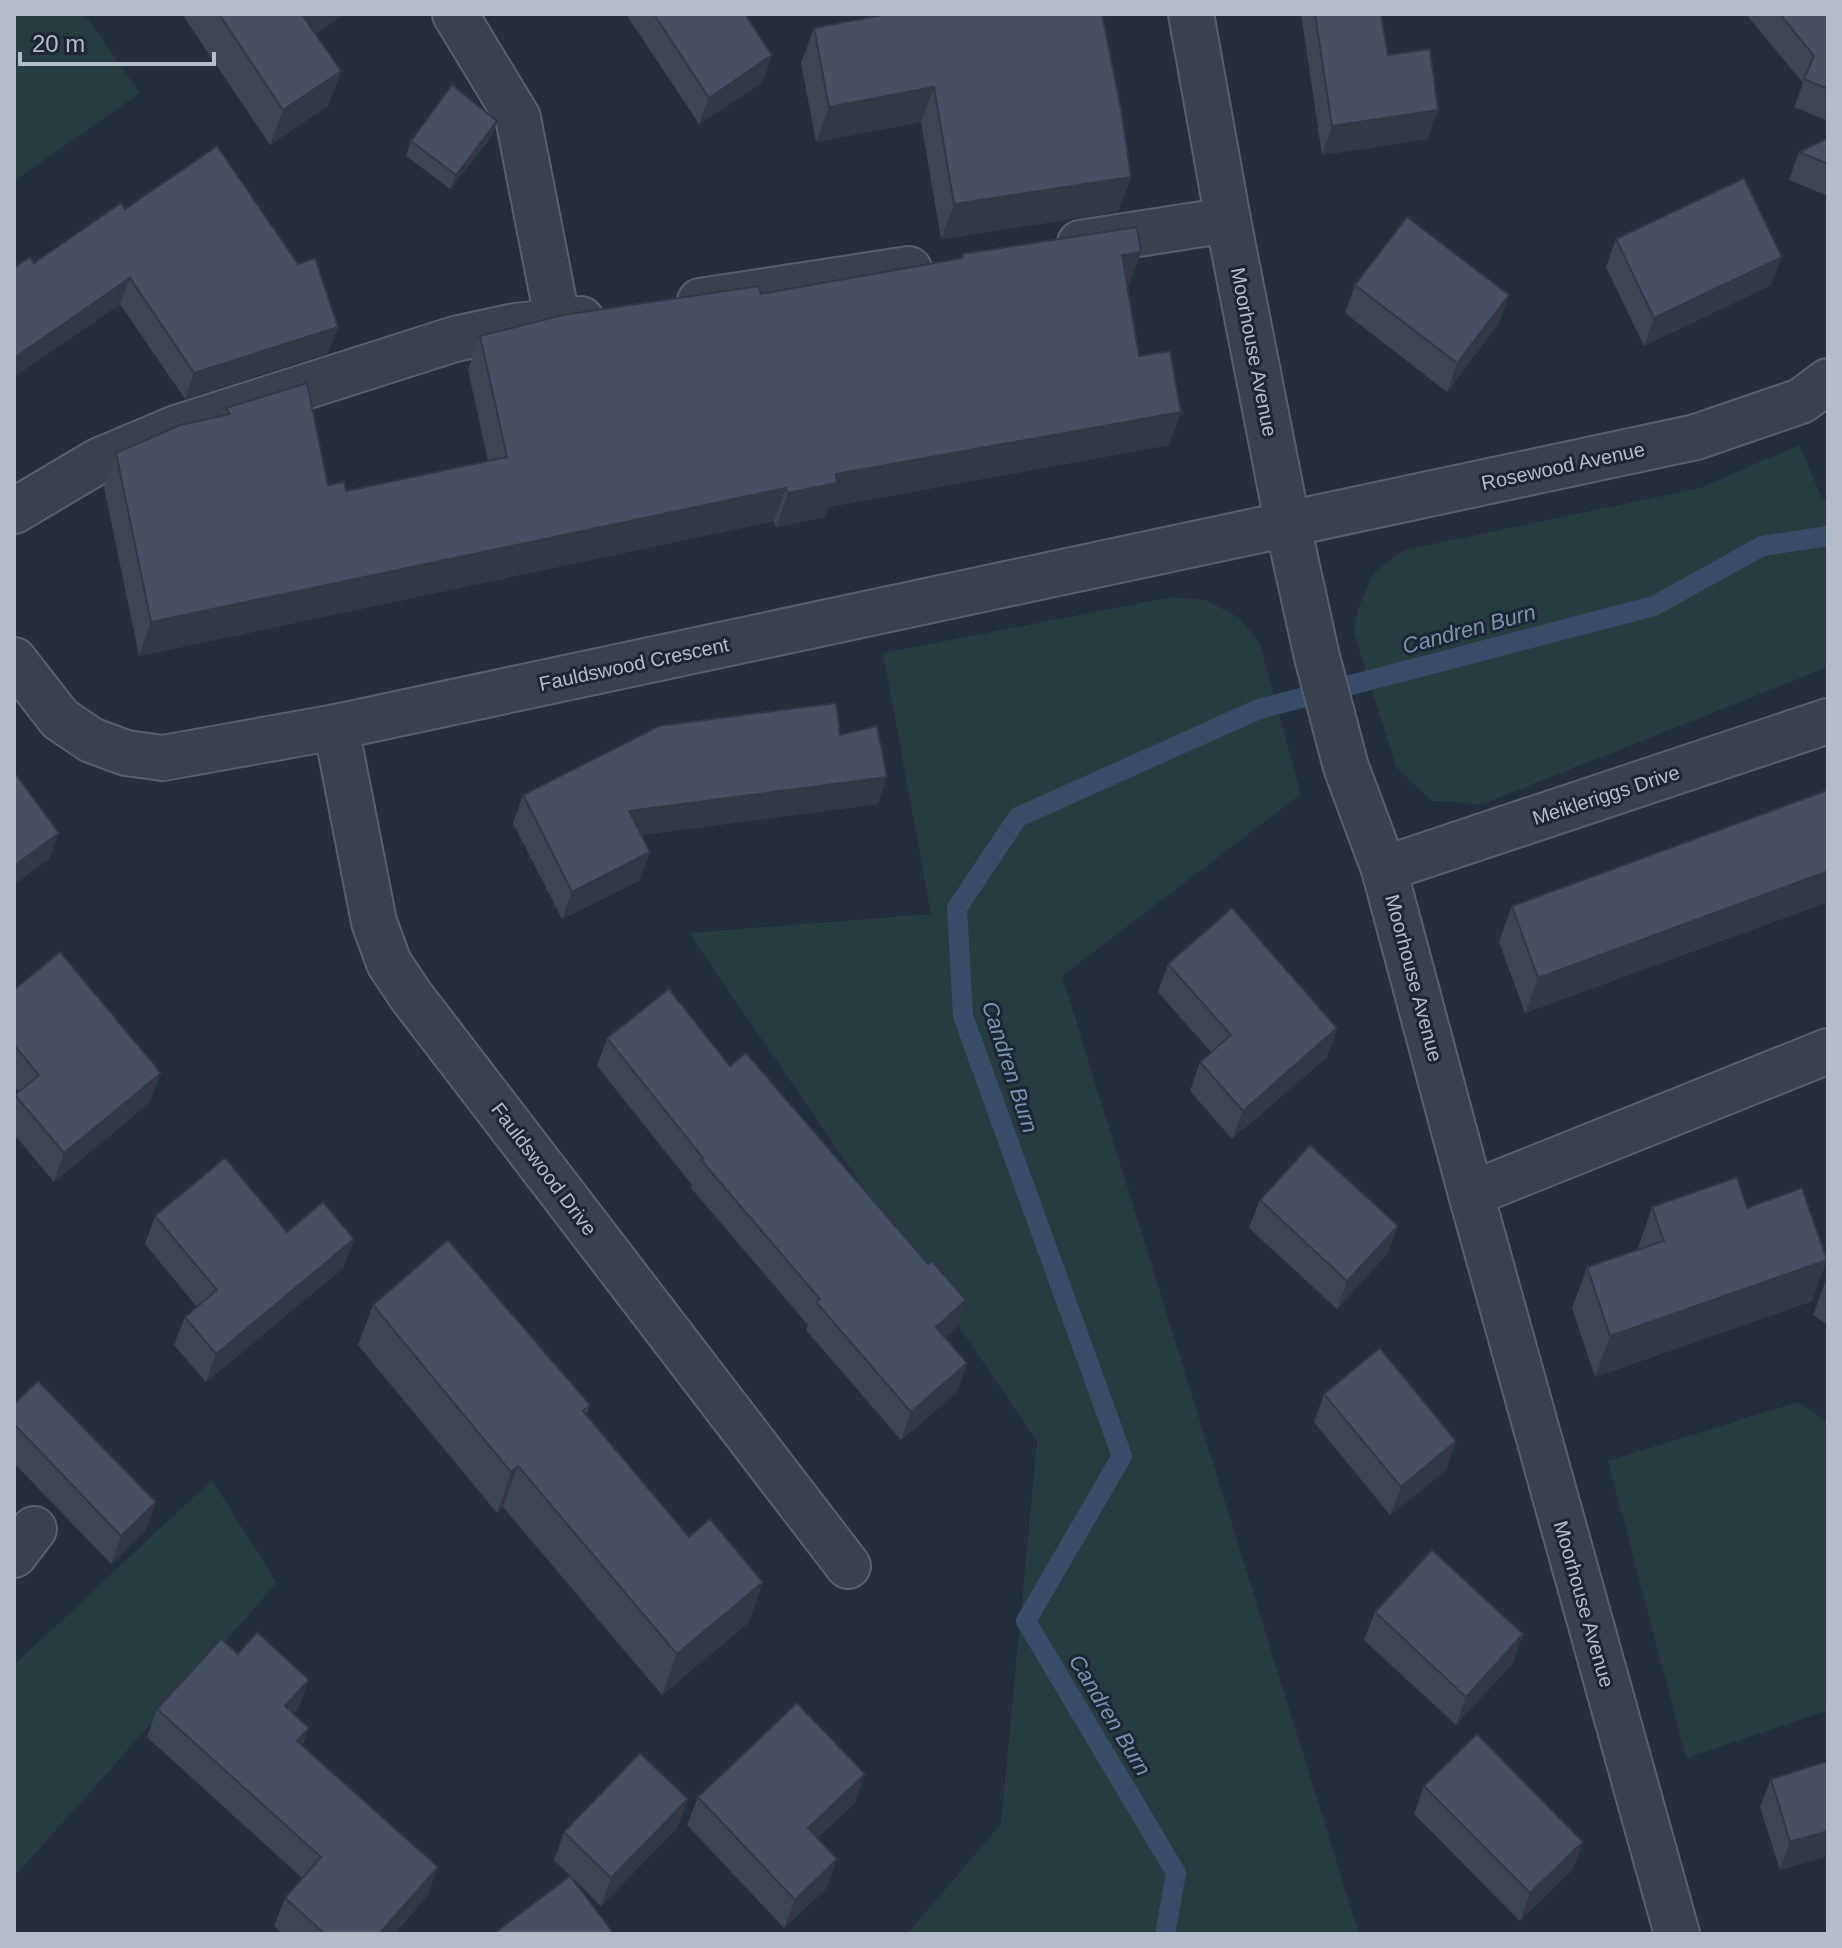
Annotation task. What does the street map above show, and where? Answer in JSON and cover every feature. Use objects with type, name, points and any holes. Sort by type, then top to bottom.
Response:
[{"type":"street","points":[[455,14],[518,118],[558,323]]},
{"type":"street","name":"Moorhouse Avenue","points":[[1191,14],[1228,220],[1317,657],[1346,767],[1384,869],[1677,1934]]},
{"type":"street","points":[[1041,249],[1228,220]]},
{"type":"street","points":[[667,306],[947,263]]},
{"type":"street","points":[[14,511],[100,460],[176,428],[455,339],[515,326],[620,313]]},
{"type":"street","name":"Rosewood Avenue","points":[[1288,526],[1696,437],[1801,401],[1828,381]]},
{"type":"street","name":"Fauldswood Crescent","points":[[14,660],[60,719],[91,740],[126,753],[163,758],[336,727],[1288,526]]},
{"type":"street","name":"Meikleriggs Drive","points":[[1384,869],[1828,721]]},
{"type":"street","name":"Fauldswood Drive","points":[[336,727],[374,922],[389,963],[411,996],[848,1566]]},
{"type":"street","points":[[1471,1194],[1828,1051]]},
{"type":"green space","points":[[14,14],[84,14],[140,93],[14,181]]},
{"type":"green space","points":[[1799,445],[1822,498],[1828,499],[1828,667],[1483,804],[1432,801],[1396,767],[1354,633],[1358,609],[1374,572],[1405,550],[1700,488]]},
{"type":"green space","points":[[1172,597],[1205,600],[1240,618],[1260,644],[1301,794],[1062,976],[1359,1934],[907,1934],[1001,1824],[1037,1441],[689,933],[931,914],[883,653]]},
{"type":"green space","points":[[1798,1402],[1828,1422],[1828,1710],[1686,1758],[1608,1461]]},
{"type":"green space","points":[[212,1480],[277,1583],[14,1877],[14,1665]]},
{"type":"building","points":[[219,14],[306,14],[303,16],[341,71],[283,110]]},
{"type":"building","points":[[654,14],[745,14],[772,55],[709,98]]},
{"type":"building","points":[[888,14],[1102,14],[1131,177],[954,204],[934,87],[829,107],[814,28]]},
{"type":"building","points":[[1315,14],[1381,14],[1388,55],[1430,49],[1438,110],[1332,126]]},
{"type":"building","points":[[1780,14],[1828,14],[1828,89],[1804,79],[1814,56]]},
{"type":"building","points":[[452,85],[497,121],[456,175],[411,141]]},
{"type":"building","points":[[1828,138],[1828,164],[1799,152]]},
{"type":"building","points":[[217,146],[298,264],[315,258],[338,327],[194,373],[130,278],[14,358],[14,268],[30,257],[34,263],[121,203],[125,209]]},
{"type":"building","points":[[1744,178],[1782,257],[1654,318],[1616,239]]},
{"type":"building","points":[[1407,217],[1509,295],[1457,363],[1355,285]]},
{"type":"building","points":[[1137,227],[1141,252],[1122,255],[1139,356],[1170,351],[1181,412],[836,474],[837,483],[788,493],[786,488],[151,622],[116,453],[180,425],[230,414],[226,408],[307,383],[328,485],[344,482],[346,491],[507,457],[480,336],[563,315],[759,286],[761,294],[963,258],[962,254]]},
{"type":"building","points":[[836,703],[840,735],[877,726],[887,777],[629,811],[650,852],[572,892],[523,795],[659,726]]},
{"type":"building","points":[[14,772],[59,833],[14,866]]},
{"type":"building","points":[[1828,790],[1828,871],[1538,978],[1512,906]]},
{"type":"building","points":[[1232,908],[1337,1028],[1243,1111],[1200,1062],[1231,1035],[1168,964]]},
{"type":"building","points":[[60,952],[161,1073],[64,1153],[15,1095],[39,1075],[14,1045],[14,990]]},
{"type":"building","points":[[669,989],[730,1066],[746,1053],[928,1264],[932,1261],[966,1300],[936,1327],[967,1363],[911,1412],[816,1302],[820,1299],[701,1160],[703,1158],[607,1038]]},
{"type":"building","points":[[1310,1145],[1398,1226],[1347,1281],[1260,1200]]},
{"type":"building","points":[[225,1158],[287,1232],[323,1202],[354,1239],[216,1354],[185,1317],[217,1290],[155,1216]]},
{"type":"building","points":[[1737,1177],[1747,1208],[1802,1188],[1827,1260],[1610,1336],[1587,1267],[1664,1241],[1652,1207]]},
{"type":"building","points":[[448,1240],[590,1405],[583,1411],[689,1537],[710,1519],[763,1582],[677,1654],[518,1466],[511,1472],[373,1305]]},
{"type":"building","points":[[1380,1348],[1456,1441],[1401,1487],[1324,1394]]},
{"type":"building","points":[[38,1381],[156,1502],[121,1536],[14,1424],[14,1404]]},
{"type":"building","points":[[1432,1550],[1523,1634],[1466,1697],[1375,1612]]},
{"type":"building","points":[[257,1632],[309,1680],[285,1706],[309,1728],[297,1741],[438,1867],[379,1934],[325,1934],[285,1898],[321,1857],[157,1709],[221,1639],[238,1654]]},
{"type":"building","points":[[797,1703],[865,1774],[808,1828],[837,1859],[795,1900],[698,1797]]},
{"type":"building","points":[[1477,1734],[1583,1842],[1530,1893],[1424,1786]]},
{"type":"building","points":[[640,1753],[688,1799],[611,1878],[564,1832]]},
{"type":"building","points":[[1828,1761],[1828,1831],[1790,1842],[1771,1779]]},
{"type":"building","points":[[570,1876],[614,1934],[493,1934]]},
{"type":"waterway","name":"Candren Burn","points":[[1165,1934],[1176,1873],[1026,1621],[1122,1456],[963,1016],[957,908],[1018,817],[1259,709],[1654,606],[1762,546],[1828,536]]}]
